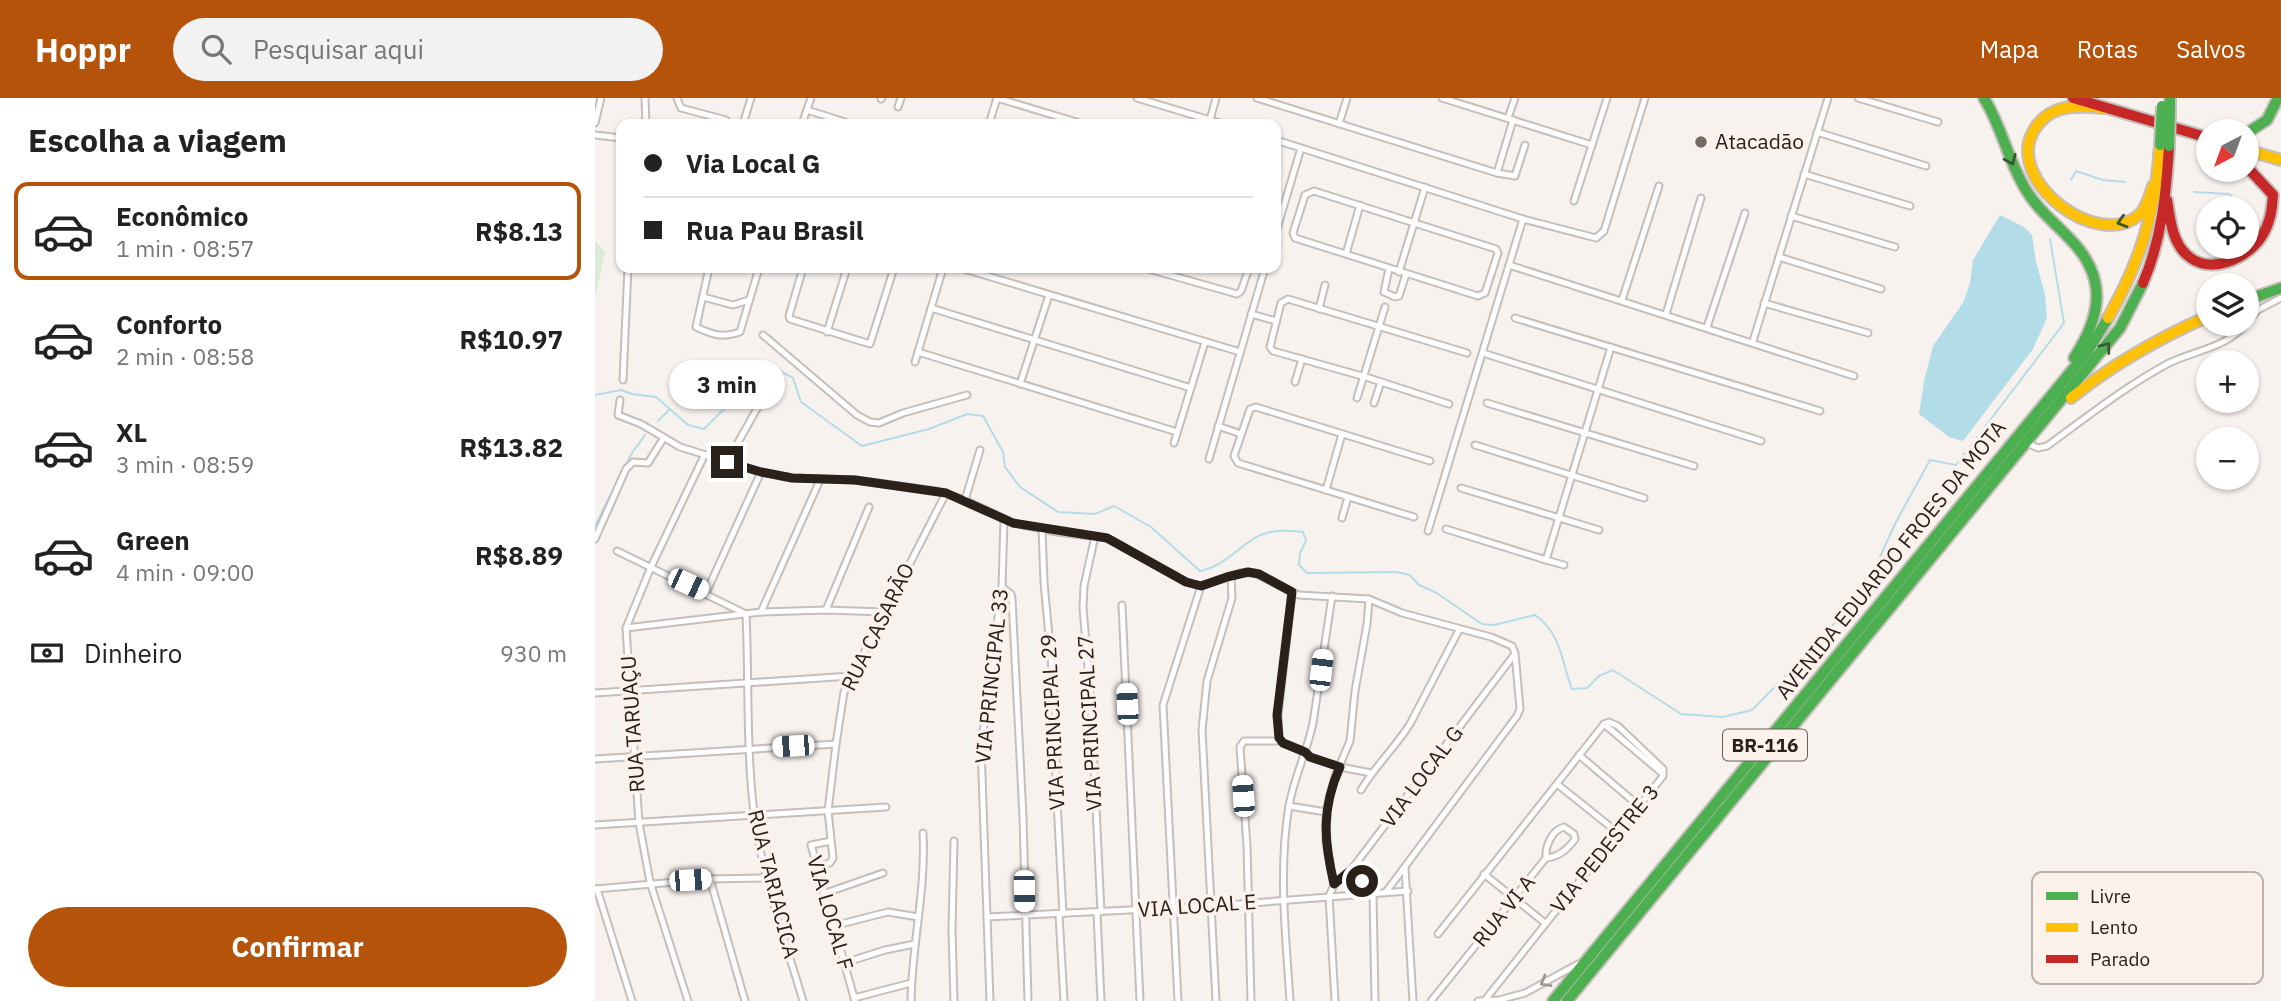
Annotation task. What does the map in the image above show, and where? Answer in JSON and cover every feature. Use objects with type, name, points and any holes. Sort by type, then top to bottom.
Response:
[{"type":"highway","points":[[1984,98],[1993,110],[2004,144],[2026,190],[2040,210],[2083,253],[2098,286],[2097,314],[2088,336],[2043,415]]},
{"type":"highway","points":[[2073,98],[2196,134]]},
{"type":"highway","points":[[2090,98],[2103,107]]},
{"type":"highway","points":[[2259,126],[2271,115],[2278,98]]},
{"type":"highway","name":"AVENIDA EDUARDO FROES DA MOTA","points":[[1553,1001],[1975,488],[2107,347],[2133,304],[2157,246],[2167,184],[2164,145],[2166,103]]},
{"type":"highway","points":[[2103,107],[2062,107],[2034,128],[2027,142],[2027,156],[2032,175],[2042,188],[2079,218],[2095,224],[2116,225],[2127,222],[2142,211],[2159,170]]},
{"type":"highway","points":[[2184,131],[2196,137]]},
{"type":"highway","name":"AVENIDA EDUARDO FROES DA MOTA","points":[[1567,1001],[2027,443],[2043,415],[2088,351],[2135,271],[2151,225],[2164,145]]},
{"type":"highway","points":[[2259,154],[2281,160]]},
{"type":"highway","points":[[2167,184],[2172,225],[2183,248],[2200,261],[2214,265],[2232,265],[2248,259],[2270,236],[2276,215],[2272,195],[2259,180]]},
{"type":"highway","points":[[2259,296],[2281,288]]},
{"type":"highway","points":[[2043,415],[2096,376],[2159,339],[2196,322]]},
{"type":"street","points":[[595,123],[601,98]]},
{"type":"street","points":[[645,98],[646,119]]},
{"type":"street","points":[[677,98],[681,108],[722,119]]},
{"type":"street","points":[[745,119],[751,98]]},
{"type":"street","points":[[804,119],[811,98]]},
{"type":"street","points":[[898,107],[901,98]]},
{"type":"street","points":[[991,119],[997,98],[1066,119]]},
{"type":"street","points":[[1137,98],[1161,102],[1207,119]]},
{"type":"street","points":[[1210,119],[1216,98]]},
{"type":"street","points":[[1257,98],[1514,176],[1525,145]]},
{"type":"street","points":[[1339,124],[1347,98]]},
{"type":"street","points":[[1442,98],[1592,145]]},
{"type":"street","points":[[1497,173],[1515,98]]},
{"type":"street","points":[[1574,201],[1607,98]]},
{"type":"street","points":[[1281,142],[1523,219],[1592,238],[1602,234],[1645,98]]},
{"type":"street","points":[[1753,341],[1828,98]]},
{"type":"street","points":[[1858,98],[1938,122]]},
{"type":"street","points":[[807,110],[832,119]]},
{"type":"street","points":[[1817,132],[1926,166]]},
{"type":"street","points":[[595,135],[616,137]]},
{"type":"street","points":[[1281,215],[1301,148]]},
{"type":"street","points":[[1804,174],[1910,206]]},
{"type":"street","points":[[1622,300],[1659,186]]},
{"type":"street","points":[[1389,269],[1384,292],[1399,296],[1402,273],[1425,187]]},
{"type":"street","points":[[1309,192],[1360,205],[1495,248],[1498,253],[1485,292],[1481,296],[1402,273],[1297,239],[1293,233],[1305,195],[1309,192]]},
{"type":"street","points":[[1666,314],[1701,198]]},
{"type":"street","points":[[1346,254],[1360,205]]},
{"type":"street","points":[[1707,327],[1745,213]]},
{"type":"street","points":[[1791,216],[1895,247]]},
{"type":"street","points":[[1428,531],[1523,219]]},
{"type":"street","points":[[1779,257],[1881,289]]},
{"type":"street","points":[[1509,265],[1753,341],[1854,376]]},
{"type":"street","points":[[622,380],[628,273]]},
{"type":"street","points":[[708,273],[697,327],[719,336],[740,332],[757,273]]},
{"type":"street","points":[[802,273],[789,318],[871,344],[892,273]]},
{"type":"street","points":[[827,332],[845,273]]},
{"type":"street","points":[[915,362],[942,273]]},
{"type":"street","points":[[977,273],[1240,352]]},
{"type":"street","points":[[1163,273],[1237,294],[1241,291],[1247,273]]},
{"type":"street","points":[[1209,459],[1263,273]]},
{"type":"street","points":[[1319,309],[1325,285]]},
{"type":"street","points":[[1020,384],[1049,295]]},
{"type":"street","points":[[703,297],[733,305],[749,300]]},
{"type":"street","points":[[2259,309],[2281,298]]},
{"type":"street","points":[[1450,404],[1270,348],[1281,303],[1285,300],[1319,309],[1467,353]]},
{"type":"street","points":[[1764,303],[1868,333]]},
{"type":"street","points":[[1357,398],[1385,307]]},
{"type":"street","points":[[931,308],[1191,388]]},
{"type":"street","points":[[1251,314],[1276,321]]},
{"type":"street","points":[[1515,318],[1820,411]]},
{"type":"street","points":[[763,335],[857,415],[870,422],[887,421],[903,413],[967,396]]},
{"type":"street","points":[[2027,443],[2038,448],[2047,446],[2097,408],[2169,363],[2233,336]]},
{"type":"street","points":[[1174,443],[1205,342]]},
{"type":"street","points":[[1545,560],[1611,347]]},
{"type":"street","points":[[918,352],[1177,432]]},
{"type":"street","points":[[1483,353],[1761,441]]},
{"type":"street","points":[[1295,382],[1302,359]]},
{"type":"street","points":[[1374,404],[1381,382]]},
{"type":"street","points":[[727,462],[763,398]]},
{"type":"street","points":[[620,400],[621,416],[641,424],[663,439],[704,456],[761,472],[820,480],[855,480],[946,493],[1004,519],[1042,529],[1107,538],[1178,578],[1201,586],[1248,572],[1259,574],[1292,592],[1369,599],[1402,613],[1509,644],[1515,650],[1520,709],[1517,716],[1386,892]]},
{"type":"street","points":[[1487,403],[1694,466]]},
{"type":"street","points":[[1415,516],[1236,462],[1234,456],[1250,409],[1256,407],[1430,461]]},
{"type":"street","points":[[1218,426],[1241,434]]},
{"type":"street","points":[[1326,490],[1342,434]]},
{"type":"street","points":[[595,539],[626,469],[633,462],[648,463],[663,439]]},
{"type":"street","points":[[1475,445],[1644,498]]},
{"type":"street","points":[[965,500],[980,450]]},
{"type":"street","name":"RUA TARUAÇU","points":[[688,1001],[650,882],[639,823],[626,628],[651,567],[704,456]]},
{"type":"street","points":[[706,593],[761,472]]},
{"type":"street","points":[[761,612],[820,480]]},
{"type":"street","points":[[1461,488],[1599,530]]},
{"type":"street","name":"RUA CASARÃO","points":[[831,842],[828,811],[842,701],[851,676],[946,493]]},
{"type":"street","points":[[1342,518],[1348,497]]},
{"type":"street","points":[[826,610],[869,507]]},
{"type":"street","name":"VIA PRINCIPAL 33","points":[[990,1001],[981,747],[1002,587],[1004,519]]},
{"type":"street","name":"VIA PRINCIPAL 29","points":[[1042,529],[1055,702],[1064,1001]]},
{"type":"street","points":[[1446,529],[1564,565]]},
{"type":"street","name":"VIA PRINCIPAL 27","points":[[1095,536],[1083,600],[1091,703],[1101,1001]]},
{"type":"street","points":[[617,551],[746,614]]},
{"type":"street","points":[[1216,1001],[1202,730],[1207,681],[1233,598],[1231,576]]},
{"type":"street","points":[[1178,1001],[1164,705],[1201,586]]},
{"type":"street","points":[[1002,587],[1011,594],[1012,599],[1023,817],[1028,1001]]},
{"type":"street","points":[[1281,741],[1277,715],[1292,592]]},
{"type":"street","points":[[1290,1001],[1284,842],[1297,770],[1313,723],[1332,596]]},
{"type":"street","points":[[1334,884],[1325,843],[1326,812],[1352,728],[1369,599]]},
{"type":"street","points":[[1122,605],[1140,1001]]},
{"type":"street","points":[[626,628],[761,612],[884,612]]},
{"type":"street","name":"RUA TARIACICA","points":[[746,614],[754,815],[767,878],[803,1001]]},
{"type":"street","points":[[1360,790],[1410,724],[1459,630]]},
{"type":"street","name":"VIA LOCAL G","points":[[1329,896],[1334,884],[1351,870],[1514,655]]},
{"type":"street","points":[[595,693],[851,676]]},
{"type":"street","name":"VIA PEDESTRE 3","points":[[1438,933],[1604,724],[1609,722],[1618,726],[1663,769],[1664,774],[1485,1000]]},
{"type":"street","points":[[1251,1001],[1247,846],[1240,747],[1244,741],[1281,741],[1310,757],[1371,773]]},
{"type":"street","points":[[595,759],[836,744]]},
{"type":"street","points":[[1579,755],[1639,806]]},
{"type":"street","points":[[1557,784],[1617,832]]},
{"type":"street","points":[[1289,806],[1326,812]]},
{"type":"street","points":[[595,825],[886,807]]},
{"type":"street","name":"RUA VI A","points":[[1431,1001],[1546,858],[1546,848],[1555,832],[1561,827],[1575,835],[1573,842],[1559,855],[1546,858]]},
{"type":"street","points":[[911,1001],[918,917],[923,894],[923,833]]},
{"type":"street","points":[[954,841],[951,930],[954,1001]]},
{"type":"street","points":[[815,867],[832,861],[831,842]]},
{"type":"street","name":"VIA LOCAL F","points":[[831,842],[811,844],[815,867],[855,1000]]},
{"type":"street","points":[[1405,868],[1413,1001]]},
{"type":"street","points":[[1351,870],[1373,893],[1375,1001]]},
{"type":"street","points":[[823,894],[883,873]]},
{"type":"street","points":[[1484,874],[1545,923]]},
{"type":"street","points":[[632,1001],[596,889],[650,882],[767,878]]},
{"type":"street","points":[[710,879],[745,1001]]},
{"type":"street","name":"VIA LOCAL E","points":[[987,917],[1212,906],[1408,891]]},
{"type":"street","points":[[1329,896],[1335,1001]]},
{"type":"street","points":[[833,926],[888,912],[918,917]]},
{"type":"street","points":[[844,963],[876,952],[915,944]]},
{"type":"street","points":[[1478,1001],[1499,1000],[1525,993],[1590,958]]},
{"type":"street","points":[[855,1000],[911,983]]},
{"type":"green space","points":[[595,241],[605,252],[595,298]]},
{"type":"water","points":[[2000,215],[2024,227],[2032,235],[2045,294],[2047,318],[2033,349],[1963,441],[1949,437],[1919,414],[1924,381],[1933,346],[1964,301],[1973,260]]},
{"type":"waterway","points":[[2071,180],[2076,171],[2103,180],[2125,182]]},
{"type":"waterway","points":[[2194,192],[2231,196]]},
{"type":"waterway","points":[[595,395],[621,390],[656,397],[688,425],[704,429],[722,411],[778,370],[793,378],[801,402],[862,446],[929,429],[967,414],[983,416],[1003,452],[1005,467],[1020,487],[1058,512],[1095,514],[1114,506],[1151,527],[1200,571],[1222,562],[1265,533],[1303,532],[1306,541],[1300,553],[1299,565],[1307,573],[1396,572],[1410,575],[1419,585],[1435,592],[1482,624],[1494,625],[1535,615],[1544,622],[1556,639],[1572,689],[1587,688],[1599,676],[1613,670],[1681,714],[1723,717],[1752,710],[1826,635],[1879,559],[1930,460],[1956,465],[2064,323],[2050,239]]},
{"type":"waterway","points":[[658,421],[669,410]]},
{"type":"waterway","points":[[624,469],[645,435]]},
{"type":"waterway","points":[[595,526],[621,474]]},
{"type":"traffic: fast","points":[[1984,98],[2030,197],[2082,253],[2090,267],[2097,296],[2095,311],[2091,327],[2074,358]]},
{"type":"traffic: fast","points":[[2170,98],[2170,109]]},
{"type":"traffic: fast","points":[[2259,125],[2267,120],[2278,98]]},
{"type":"traffic: fast","points":[[2160,145],[2162,106]]},
{"type":"traffic: fast","points":[[2169,146],[2170,109]]},
{"type":"traffic: fast","points":[[1567,1001],[2120,328],[2143,283]]},
{"type":"traffic: fast","points":[[2259,296],[2281,288]]},
{"type":"traffic: fast","points":[[1553,1001],[2088,351],[2108,318]]},
{"type":"traffic: slow","points":[[2103,108],[2063,108],[2046,116],[2033,132],[2028,151],[2032,171],[2044,189],[2060,205],[2080,217],[2101,224],[2121,224],[2139,215],[2153,186]]},
{"type":"traffic: slow","points":[[2108,318],[2120,297],[2145,235],[2155,192],[2160,145]]},
{"type":"traffic: slow","points":[[2259,154],[2281,160]]},
{"type":"traffic: slow","points":[[2071,398],[2137,353],[2196,322]]},
{"type":"traffic: jam","points":[[2073,98],[2196,134]]},
{"type":"traffic: jam","points":[[2143,283],[2159,233],[2169,146]]},
{"type":"traffic: jam","points":[[2167,200],[2175,237],[2182,250],[2196,261],[2206,264],[2227,262],[2238,258],[2256,244],[2269,222],[2273,195],[2259,180]]},
{"type":"place","name":"Atacadão","points":[[1701,142]]},
{"type":"route","points":[[727,462],[792,478],[879,482],[946,493],[1023,526],[1107,538],[1186,582],[1201,586],[1248,572],[1259,574],[1292,592],[1277,715],[1279,738],[1283,743],[1305,752],[1310,757],[1340,767],[1335,776],[1326,812],[1325,843],[1334,884],[1351,870],[1362,881]]}]
